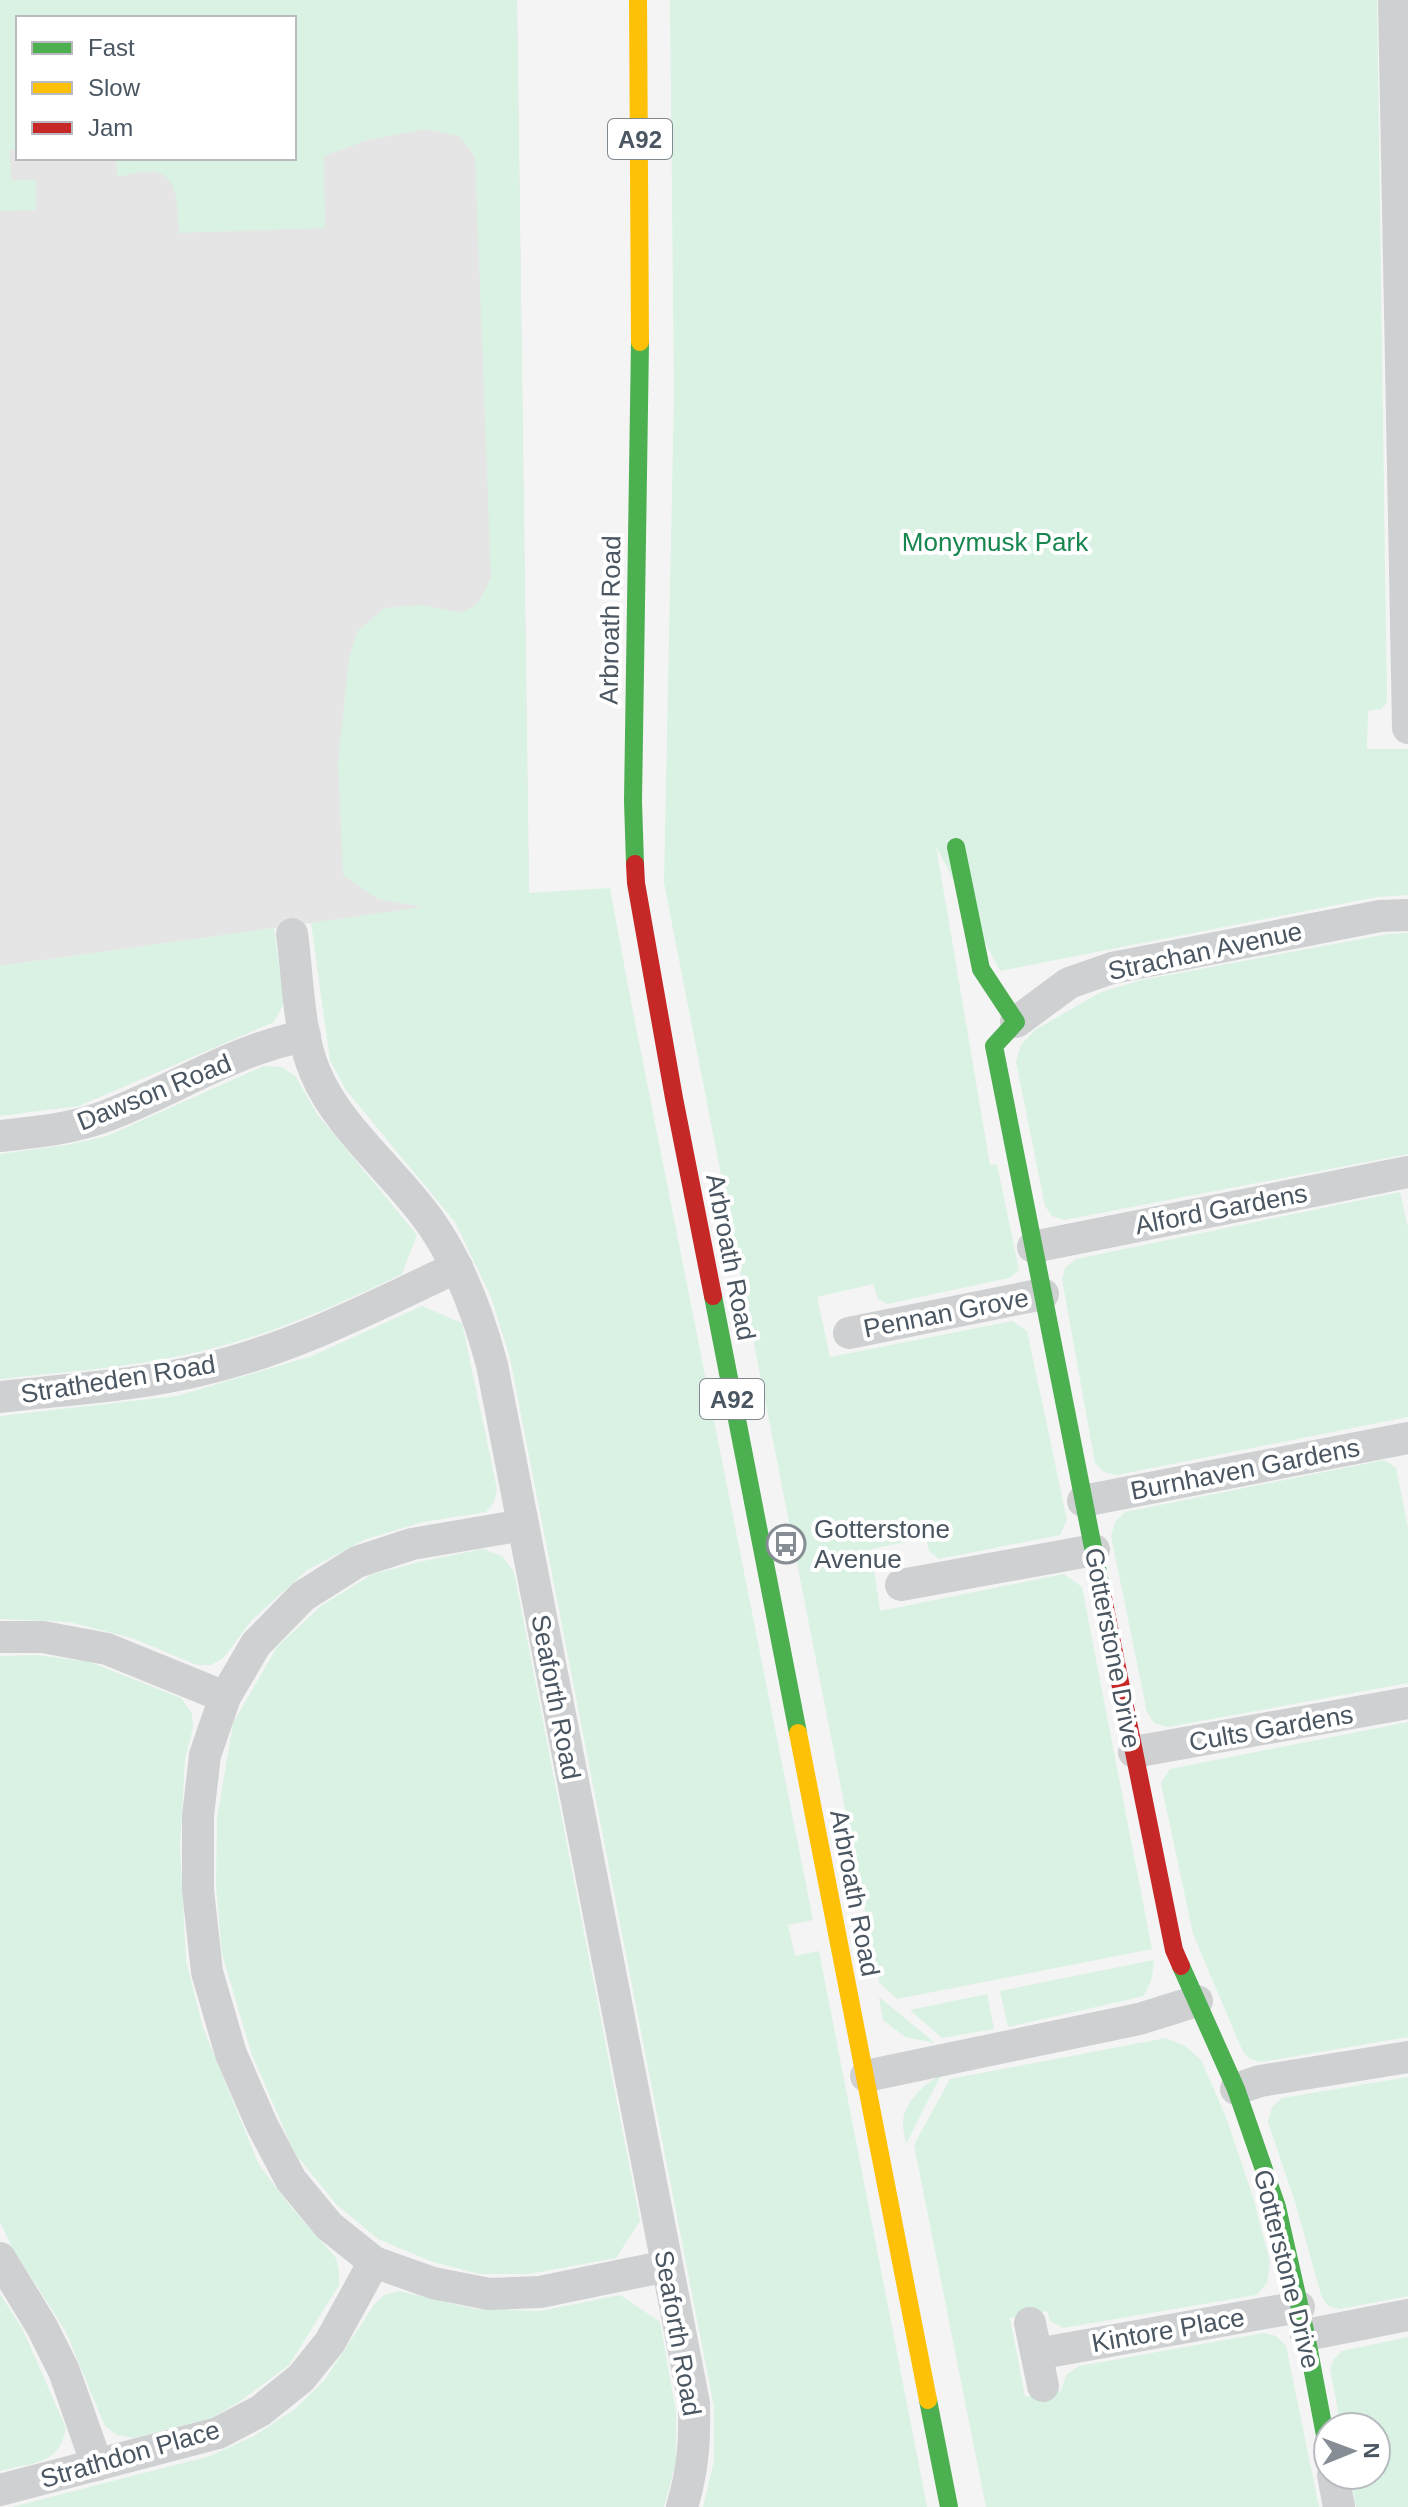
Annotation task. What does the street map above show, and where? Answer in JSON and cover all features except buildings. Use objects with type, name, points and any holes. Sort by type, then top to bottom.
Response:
[{"type":"main road","name":"Arbroath Road","points":[[638,0],[641,295],[633,801],[636,883],[674,1098],[949,2507]]},
{"type":"main road","points":[[956,847],[981,969],[1016,1022]]},
{"type":"main road","name":"Gotterstone Drive","points":[[1016,1022],[994,1046],[1174,1950],[1236,2089],[1277,2207],[1320,2411]]},
{"type":"street","points":[[1394,0],[1405,374],[1398,728]]},
{"type":"street","name":"Strachan Avenue","points":[[1016,1022],[1069,983],[1112,968],[1380,916],[1408,915]]},
{"type":"street","name":"Seaforth Road","points":[[292,934],[305,1036],[314,1071],[331,1103],[432,1225],[457,1267],[478,1316],[492,1365],[694,2403],[695,2443],[691,2477],[682,2507]]},
{"type":"street","name":"Dawson Road","points":[[0,1136],[62,1129],[102,1117],[274,1043],[305,1036]]},
{"type":"street","name":"Alford Gardens","points":[[1033,1247],[1408,1172]]},
{"type":"street","name":"Stratheden Road","points":[[0,1397],[199,1371],[321,1332],[457,1267]]},
{"type":"street","name":"Pennan Grove","points":[[849,1333],[1043,1294]]},
{"type":"street","name":"Burnhaven Gardens","points":[[1083,1501],[1408,1438]]},
{"type":"street","points":[[523,1525],[412,1544],[357,1562],[303,1596],[256,1644],[225,1697],[205,1755],[198,1816],[198,1890],[207,1972],[231,2054],[262,2125],[291,2180],[329,2226],[374,2262],[433,2283],[489,2294],[540,2292],[667,2266]]},
{"type":"street","points":[[901,1585],[1094,1550]]},
{"type":"street","points":[[0,1637],[43,1637],[107,1649],[225,1697]]},
{"type":"street","name":"Cults Gardens","points":[[1134,1752],[1408,1703]]},
{"type":"street","points":[[866,2076],[1139,2019],[1197,2001]]},
{"type":"street","points":[[1236,2089],[1260,2081],[1408,2057]]},
{"type":"street","points":[[0,2258],[42,2327],[64,2371],[97,2465]]},
{"type":"street","name":"Strathdon Place","points":[[0,2490],[218,2433],[260,2411],[301,2378],[330,2342],[374,2262]]},
{"type":"street","name":"Kintore Place","points":[[1037,2354],[1302,2321],[1408,2315]]},
{"type":"street","points":[[1030,2323],[1043,2386]]},
{"type":"shaded area","points":[[0,0],[517,0],[529,893],[0,966]]},
{"type":"green space","points":[[0,0],[517,0],[529,893],[610,888],[813,1920],[788,1925],[795,1956],[819,1951],[927,2507],[703,2507],[714,2461],[714,2407],[510,1358],[491,1297],[455,1222],[346,1090],[330,1060],[311,923],[423,907],[378,899],[343,875],[338,762],[349,658],[357,632],[384,608],[422,605],[462,613],[478,603],[491,578],[475,156],[459,136],[425,129],[368,140],[324,156],[325,228],[179,233],[176,197],[169,181],[155,172],[117,177],[116,160],[296,160],[296,16],[16,16],[16,149],[10,150],[11,180],[36,180],[36,210],[0,211]]},
{"type":"green space","name":"Monymusk Park","points":[[670,0],[1377,0],[1387,703],[1381,709],[1368,711],[1367,749],[1408,749],[1408,895],[1377,897],[1000,971],[936,846],[990,1165],[997,1164],[1019,1270],[1009,1278],[887,1304],[878,1299],[873,1284],[817,1297],[830,1357],[1012,1321],[1027,1331],[1067,1520],[1060,1535],[939,1559],[929,1551],[926,1538],[871,1549],[880,1611],[1064,1574],[1082,1587],[1152,1949],[897,1999],[879,1982],[664,883],[674,395]]},
{"type":"green space","points":[[274,928],[284,1003],[274,1022],[79,1106],[0,1116],[0,966]]},
{"type":"green space","points":[[1408,933],[1408,1154],[1064,1220],[1052,1216],[1045,1206],[1016,1062],[1021,1045],[1035,1030],[1101,992],[1142,980],[1388,934]]},
{"type":"green space","points":[[264,1066],[282,1067],[296,1077],[317,1114],[417,1235],[402,1274],[298,1320],[217,1347],[142,1363],[0,1379],[0,1154],[107,1136]]},
{"type":"green space","points":[[1400,1192],[1408,1228],[1408,1417],[1117,1475],[1104,1472],[1095,1463],[1062,1279],[1065,1268],[1076,1259]]},
{"type":"green space","points":[[422,1306],[462,1323],[497,1489],[494,1502],[486,1512],[423,1522],[366,1539],[307,1570],[251,1621],[223,1658],[211,1665],[197,1665],[132,1638],[69,1622],[0,1619],[0,1416],[177,1396],[312,1356]]},
{"type":"green space","points":[[1384,1460],[1396,1468],[1408,1528],[1408,1683],[1168,1727],[1154,1723],[1147,1712],[1111,1536],[1115,1522],[1125,1512]]},
{"type":"green space","points":[[483,1549],[502,1556],[514,1572],[640,2221],[616,2258],[529,2274],[480,2274],[433,2262],[378,2239],[336,2204],[294,2152],[252,2055],[222,1954],[216,1886],[217,1819],[233,1723],[277,1647],[321,1606],[371,1575]]},
{"type":"green space","points":[[36,1655],[90,1662],[181,1698],[192,1713],[193,1728],[185,1759],[180,1847],[186,1961],[203,2028],[259,2165],[336,2258],[339,2271],[339,2285],[289,2365],[239,2402],[211,2418],[134,2438],[117,2435],[105,2426],[66,2332],[12,2247],[0,2222],[0,1656]]},
{"type":"green space","points":[[1408,1722],[1408,2037],[1261,2062],[1250,2059],[1243,2052],[1193,1934],[1161,1783],[1170,1769]]},
{"type":"green space","points":[[1154,1960],[1152,1978],[1144,1996],[1008,2027],[1000,1991]]},
{"type":"green space","points":[[987,1994],[994,2029],[942,2038],[910,2010]]},
{"type":"green space","points":[[879,1997],[935,2043],[905,2037],[883,2020]]},
{"type":"green space","points":[[1166,2038],[1185,2046],[1201,2060],[1226,2117],[1253,2197],[1270,2262],[1267,2283],[1256,2295],[1063,2328],[1050,2321],[1047,2311],[1010,2318],[1025,2397],[1061,2391],[1066,2375],[1079,2366],[1264,2333],[1276,2336],[1286,2346],[1312,2473],[1312,2491],[1316,2491],[1319,2507],[986,2507],[914,2145],[950,2079]]},
{"type":"green space","points":[[941,2075],[906,2144],[903,2125],[910,2102],[921,2089]]},
{"type":"green space","points":[[1408,2077],[1408,2296],[1340,2309],[1328,2306],[1321,2295],[1296,2205],[1268,2122],[1272,2107],[1282,2098]]},
{"type":"green space","points":[[399,2291],[475,2309],[540,2311],[620,2295],[660,2322],[676,2412],[676,2462],[664,2507],[12,2507],[210,2456],[254,2436],[295,2409],[324,2381],[374,2305],[384,2295]]},
{"type":"green space","points":[[0,2294],[22,2328],[66,2428],[63,2440],[51,2456],[0,2471]]},
{"type":"green space","points":[[1408,2337],[1408,2507],[1356,2507],[1353,2491],[1392,2491],[1392,2411],[1338,2411],[1330,2368],[1342,2351]]},
{"type":"traffic: fast","points":[[635,864],[633,801],[640,342]]},
{"type":"traffic: fast","points":[[956,847],[981,969],[1016,1022],[994,1046],[1101,1588]]},
{"type":"traffic: fast","points":[[713,1296],[798,1733]]},
{"type":"traffic: fast","points":[[1181,1966],[1236,2089],[1277,2207],[1320,2411]]},
{"type":"traffic: fast","points":[[928,2400],[949,2507]]},
{"type":"traffic: slow","points":[[638,0],[640,342]]},
{"type":"traffic: slow","points":[[798,1733],[928,2400]]},
{"type":"traffic: jam","points":[[635,864],[674,1098],[713,1296]]},
{"type":"traffic: jam","points":[[1101,1588],[1174,1950],[1181,1966]]},
{"type":"place","name":"Gotterstone Avenue","points":[[786,1544]]}]
